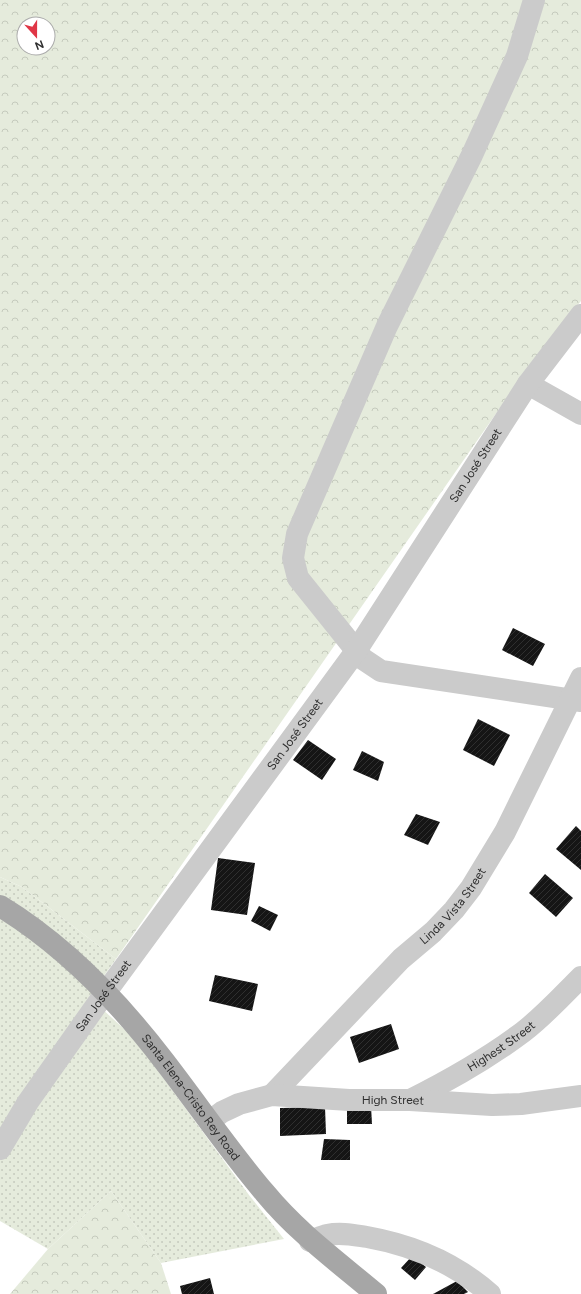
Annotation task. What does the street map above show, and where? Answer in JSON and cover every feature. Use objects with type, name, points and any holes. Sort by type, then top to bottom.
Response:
[{"type":"main road","name":"Santa Elena-Cristo Rey Road","points":[[0,906],[33,928],[59,949],[105,993],[128,1017],[163,1059],[235,1157],[266,1194],[310,1241],[376,1294]]},
{"type":"street","points":[[534,0],[514,63],[472,155],[386,326],[297,534],[293,558],[298,578],[366,663],[381,671],[576,700]]},
{"type":"street","name":"San José Street","points":[[0,1149],[32,1097],[105,993],[356,651],[528,384],[581,315]]},
{"type":"street","points":[[528,384],[581,414]]},
{"type":"street","name":"Linda Vista Street","points":[[272,1095],[401,959],[438,926],[467,893],[505,832],[576,700],[581,678]]},
{"type":"street","name":"Highest Street","points":[[410,1100],[470,1068],[496,1051],[543,1014],[581,978]]},
{"type":"street","name":"High Street","points":[[210,1121],[228,1109],[272,1095],[349,1100],[410,1100],[447,1103],[514,1104],[581,1096]]},
{"type":"street","points":[[310,1241],[327,1235],[345,1234],[404,1245],[429,1255],[459,1270],[490,1294]]},
{"type":"green space","points":[[0,0],[581,0],[581,301],[518,382],[116,959],[22,887],[0,877]]},
{"type":"green space","points":[[0,877],[22,887],[116,959],[89,997],[134,1038],[249,1195],[284,1239],[161,1263],[111,1191],[48,1249],[0,1221]]},
{"type":"green space","points":[[111,1191],[161,1263],[171,1294],[10,1294],[48,1249]]},
{"type":"building","points":[[513,628],[545,644],[533,666],[502,650]]},
{"type":"building","points":[[478,719],[510,735],[494,766],[463,750]]},
{"type":"building","points":[[308,740],[336,759],[322,780],[293,760]]},
{"type":"building","points":[[362,751],[384,762],[378,781],[353,770]]},
{"type":"building","points":[[416,814],[440,822],[428,845],[404,835]]},
{"type":"building","points":[[576,826],[581,831],[581,870],[556,849]]},
{"type":"building","points":[[218,858],[255,863],[247,915],[211,910]]},
{"type":"building","points":[[545,874],[573,898],[556,917],[529,893]]},
{"type":"building","points":[[259,906],[278,915],[270,931],[251,921]]},
{"type":"building","points":[[215,975],[258,984],[252,1011],[209,1001]]},
{"type":"building","points":[[391,1024],[399,1049],[359,1063],[350,1037]]},
{"type":"building","points":[[347,1106],[371,1106],[372,1124],[347,1124]]},
{"type":"building","points":[[325,1107],[326,1134],[280,1136],[280,1108]]},
{"type":"building","points":[[324,1139],[350,1140],[350,1160],[321,1160]]},
{"type":"building","points":[[412,1256],[426,1267],[415,1280],[401,1268]]},
{"type":"building","points":[[210,1278],[214,1294],[182,1294],[180,1286]]},
{"type":"building","points":[[457,1281],[468,1292],[464,1294],[433,1294]]}]
